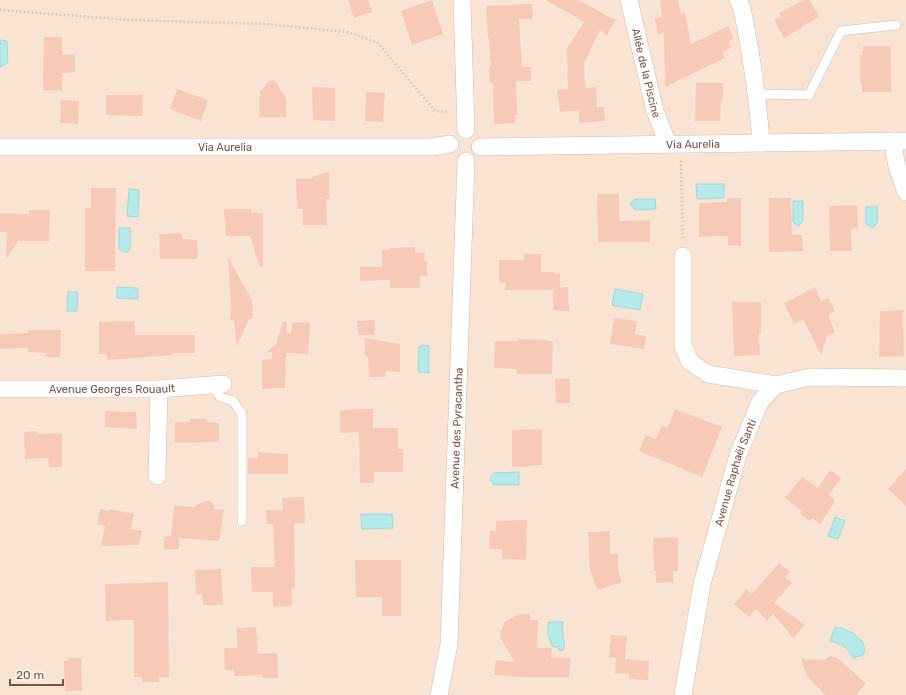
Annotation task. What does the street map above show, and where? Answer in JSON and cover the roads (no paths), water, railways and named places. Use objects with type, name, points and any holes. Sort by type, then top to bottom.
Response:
[{"type":"street","points":[[462,0],[466,130]]},
{"type":"street","name":"Allée de la Piscine","points":[[629,0],[655,111],[668,144]]},
{"type":"street","points":[[738,0],[742,8],[753,65],[762,143]]},
{"type":"street","points":[[466,130],[476,136],[480,146],[476,157],[466,161],[457,159],[451,152],[450,144],[455,134],[466,130]]},
{"type":"street","points":[[900,141],[893,152],[906,192]]},
{"type":"street","name":"Via Aurelia","points":[[480,146],[900,141]]},
{"type":"street","name":"Via Aurelia","points":[[0,147],[432,147],[450,144]]},
{"type":"street","name":"Avenue des Pyracantha","points":[[439,695],[449,644],[466,161]]},
{"type":"street","points":[[683,256],[683,346],[690,362],[708,374],[776,385],[810,377],[906,378]]},
{"type":"street","name":"Avenue Georges Rouault","points":[[0,390],[159,389],[218,385]]},
{"type":"street","name":"Avenue Raphaël Santi","points":[[683,695],[702,584],[738,455],[760,402],[776,385]]},
{"type":"street","points":[[157,476],[159,389]]},
{"type":"lane","points":[[757,94],[809,95],[841,31],[896,25]]},
{"type":"lane","points":[[218,385],[220,397],[233,402],[242,414],[242,521]]},
{"type":"water","points":[[0,40],[7,41],[8,63],[0,67]]},
{"type":"water","points":[[696,184],[724,184],[724,198],[697,199]]},
{"type":"water","points":[[129,189],[139,190],[138,217],[127,216]]},
{"type":"water","points":[[635,199],[655,199],[656,209],[635,210],[630,204]]},
{"type":"water","points":[[793,201],[803,201],[803,221],[798,226],[793,222]]},
{"type":"water","points":[[877,206],[877,222],[875,227],[872,228],[866,224],[866,207]]},
{"type":"water","points":[[119,228],[130,228],[130,249],[127,252],[119,249]]},
{"type":"water","points":[[117,287],[138,288],[138,299],[117,298]]},
{"type":"water","points":[[615,289],[643,294],[640,310],[612,305]]},
{"type":"water","points":[[68,292],[78,292],[77,311],[67,311]]},
{"type":"water","points":[[423,345],[429,346],[429,373],[418,372],[419,347]]},
{"type":"water","points":[[519,472],[519,485],[494,485],[490,479],[494,473]]},
{"type":"water","points":[[361,514],[392,514],[393,528],[362,529]]},
{"type":"water","points":[[835,517],[845,521],[838,539],[828,536]]},
{"type":"water","points":[[548,622],[563,622],[562,629],[564,649],[562,651],[552,646],[548,634]]},
{"type":"water","points":[[835,627],[851,632],[861,640],[864,644],[865,650],[863,655],[853,658],[844,646],[830,641]]}]
